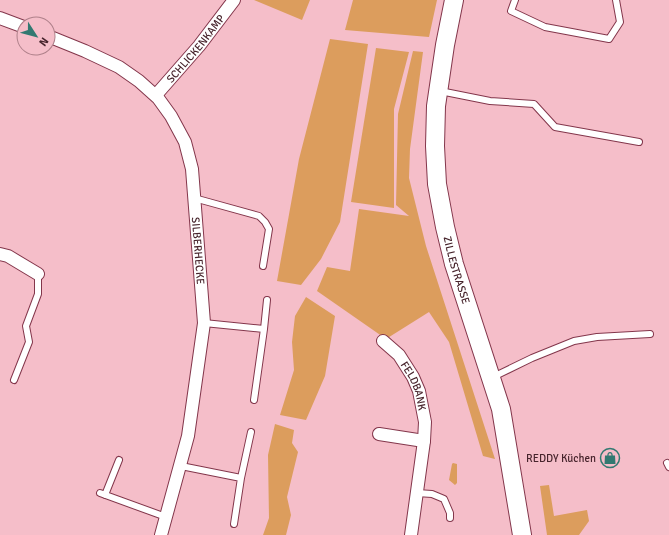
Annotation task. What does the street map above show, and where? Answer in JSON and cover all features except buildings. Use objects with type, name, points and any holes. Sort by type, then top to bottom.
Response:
[{"type":"main road","name":"ZILLESTRASSE","points":[[454,0],[445,45],[436,106],[435,146],[437,184],[454,264],[502,409],[522,535]]},
{"type":"street","name":"SCHLICKENKAMP","points":[[156,95],[199,46],[234,0]]},
{"type":"street","points":[[0,18],[16,24]]},
{"type":"street","name":"SILBERHECKE","points":[[56,39],[119,67],[156,95],[171,116],[186,142],[192,169],[204,323],[188,436],[161,535]]},
{"type":"street","points":[[0,254],[8,256],[38,274]]},
{"type":"street","name":"FELDBANK","points":[[383,341],[399,355],[413,377],[418,391],[425,422],[424,441],[411,535]]},
{"type":"street","points":[[379,434],[424,441]]},
{"type":"lane","points":[[515,0],[511,11],[545,27],[609,39],[620,22],[616,0]]},
{"type":"lane","points":[[438,90],[490,101],[534,104],[555,127],[639,142]]},
{"type":"lane","points":[[194,198],[259,216],[269,229],[263,266]]},
{"type":"lane","points":[[14,380],[29,342],[26,326],[38,294],[38,274]]},
{"type":"lane","points":[[254,400],[267,300]]},
{"type":"lane","points":[[204,323],[264,329]]},
{"type":"lane","points":[[492,378],[532,358],[574,341],[597,337],[650,334]]},
{"type":"lane","points":[[234,524],[241,478],[251,432]]},
{"type":"lane","points":[[119,460],[102,494],[166,517]]},
{"type":"lane","points":[[181,466],[241,478]]},
{"type":"lane","points":[[416,493],[432,494],[444,499],[450,513],[450,518]]},
{"type":"shaded area","points":[[254,0],[310,0],[302,20]]},
{"type":"shaded area","points":[[353,0],[437,0],[429,37],[345,30]]},
{"type":"shaded area","points":[[330,39],[368,44],[340,222],[321,259],[301,285],[277,281],[299,159]]},
{"type":"shaded area","points":[[376,48],[409,52],[394,109],[394,208],[351,202]]},
{"type":"shaded area","points":[[413,51],[423,52],[410,149],[409,178],[426,246],[495,459],[483,456],[449,342],[429,312],[386,339],[317,291],[327,267],[350,271],[359,209],[409,216],[396,205],[398,114]]},
{"type":"shaded area","points":[[306,297],[335,316],[325,376],[306,420],[280,415],[294,370],[292,342],[295,316]]},
{"type":"shaded area","points":[[275,424],[294,430],[292,443],[298,452],[287,497],[291,515],[286,535],[263,535],[269,518],[268,455]]},
{"type":"shaded area","points":[[453,463],[457,464],[457,483],[455,485],[449,480]]},
{"type":"shaded area","points":[[549,485],[554,516],[587,510],[589,521],[579,535],[547,535],[540,486]]},
{"type":"place","name":"REDDY Küchen","points":[[610,458]]}]
